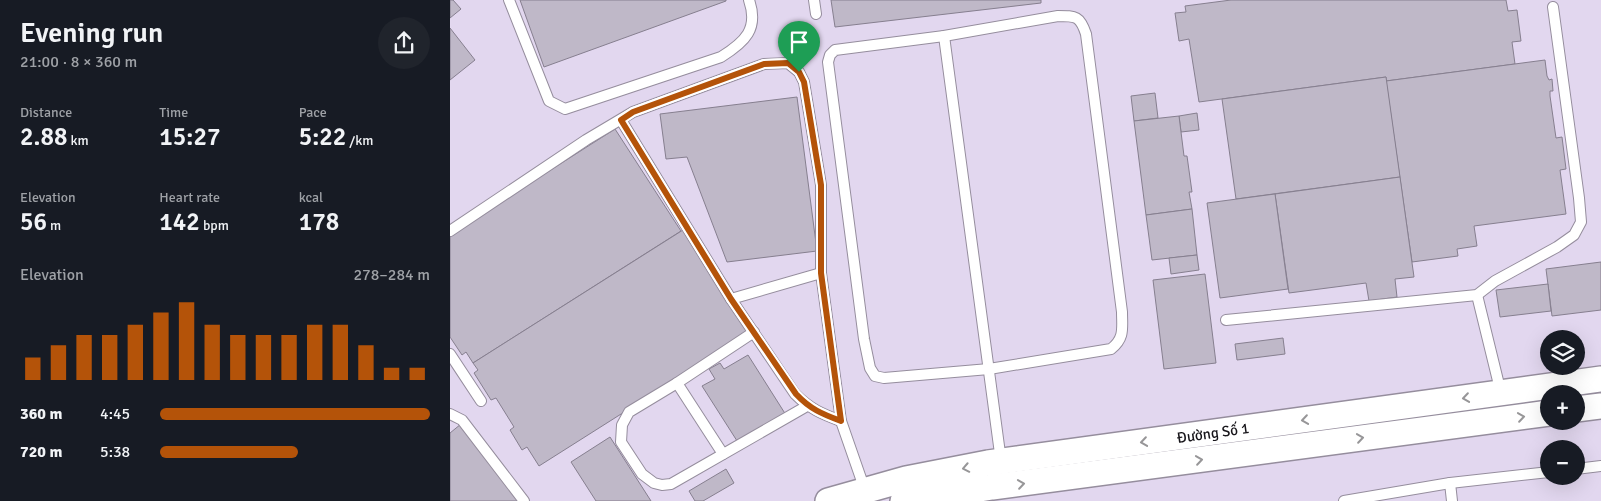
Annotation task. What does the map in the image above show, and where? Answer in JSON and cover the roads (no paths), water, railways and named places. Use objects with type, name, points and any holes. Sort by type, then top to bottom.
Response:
[{"type":"street","name":"Đường Số 1","points":[[828,501],[906,479],[1002,462],[1601,379]]},
{"type":"street","points":[[1585,408],[1601,406]]},
{"type":"street","name":"Đường Số 1","points":[[903,501],[1540,414]]},
{"type":"lane","points":[[509,0],[548,101],[565,109],[721,57],[735,48],[746,37],[752,26],[753,12],[749,0]]},
{"type":"lane","points":[[814,0],[816,14]]},
{"type":"lane","points":[[1226,320],[1477,295],[1495,281],[1557,247],[1574,235],[1581,222],[1553,8]]},
{"type":"lane","points":[[1058,16],[1075,16],[1082,23],[1086,34],[1122,312],[1122,337],[1118,344],[1111,349],[989,369],[884,378],[875,376],[870,368],[864,340],[828,62],[830,55],[835,50],[944,36],[1058,16]]},
{"type":"lane","points":[[944,36],[1002,462]]},
{"type":"lane","points":[[450,231],[586,140],[633,112],[764,64],[788,63],[799,72],[804,82],[821,185],[821,273],[841,421],[865,491]]},
{"type":"lane","points":[[621,120],[731,299],[796,394],[807,406],[841,421]]},
{"type":"lane","points":[[731,299],[821,273]]},
{"type":"lane","points":[[1477,295],[1501,393]]},
{"type":"lane","points":[[754,332],[678,384],[629,412],[622,425],[621,442],[642,474],[654,483],[662,485],[671,484],[807,406]]},
{"type":"lane","points":[[450,354],[482,401]]},
{"type":"lane","points":[[678,384],[723,454]]},
{"type":"lane","points":[[450,414],[462,420],[524,501]]},
{"type":"lane","points":[[1585,467],[1601,466]]},
{"type":"lane","points":[[1344,501],[1450,483],[1540,473]]},
{"type":"lane","points":[[1450,483],[1452,501]]}]
